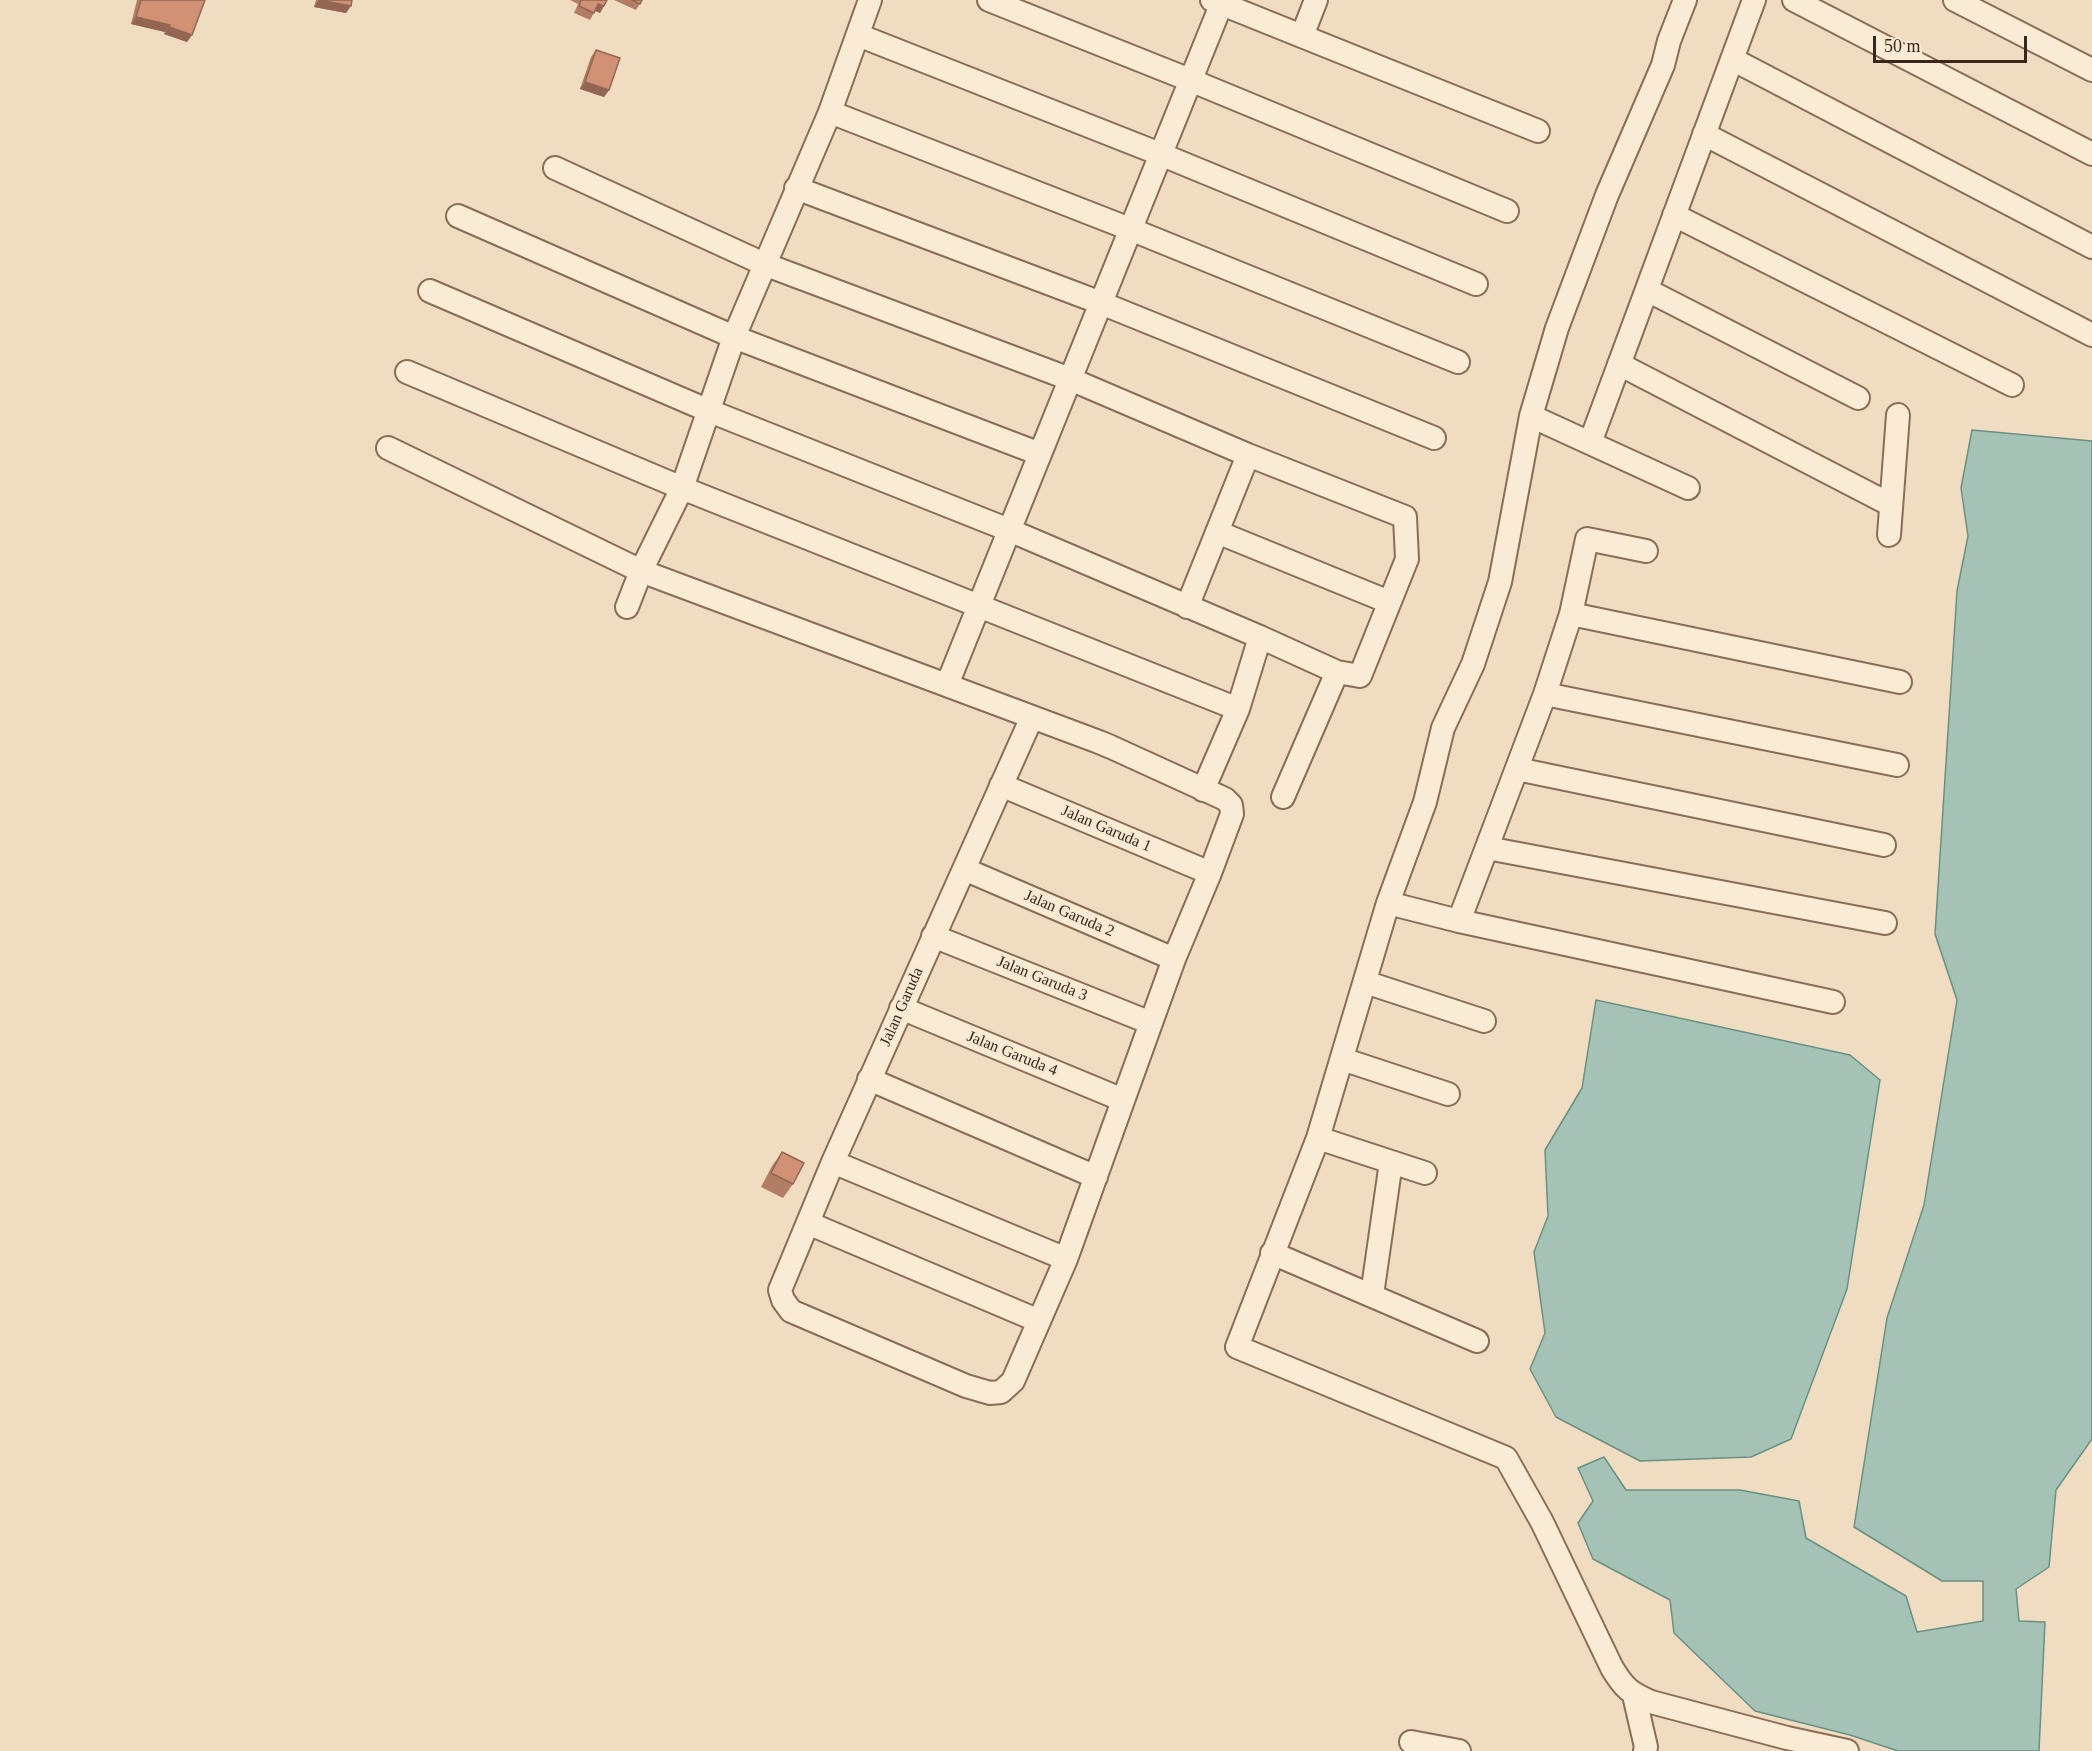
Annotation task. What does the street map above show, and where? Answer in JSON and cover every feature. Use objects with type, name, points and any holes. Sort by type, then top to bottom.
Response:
[{"type":"street","points":[[627,607],[682,488],[734,337],[830,112],[870,0]]},
{"type":"street","points":[[988,0],[1190,80],[1507,211]]},
{"type":"street","points":[[1302,36],[1316,0]]},
{"type":"street","points":[[1685,0],[1669,41],[1663,64],[1607,195],[1557,328],[1531,416],[1500,582],[1473,664],[1443,728],[1425,802],[1388,903],[1318,1138],[1237,1347],[1506,1458],[1542,1522],[1612,1668],[1623,1686],[1642,1698],[1787,1738],[1847,1751]]},
{"type":"street","points":[[1590,443],[1754,0]]},
{"type":"street","points":[[1794,0],[2092,154]]},
{"type":"street","points":[[1955,0],[2092,70]]},
{"type":"street","points":[[947,686],[1161,154],[1219,1],[1538,131]]},
{"type":"street","points":[[858,35],[1161,154],[1476,284]]},
{"type":"street","points":[[1732,59],[2092,247]]},
{"type":"street","points":[[830,112],[1458,362]]},
{"type":"street","points":[[1704,134],[2092,335]]},
{"type":"street","points":[[430,291],[707,410],[1009,531],[1337,672],[1360,676],[1407,559],[1405,517],[1248,455],[1070,379],[764,264],[555,168]]},
{"type":"street","points":[[796,188],[1101,303],[1434,438]]},
{"type":"street","points":[[1674,215],[2012,385]]},
{"type":"street","points":[[458,216],[734,337],[1040,454]]},
{"type":"street","points":[[1647,290],[1858,398]]},
{"type":"street","points":[[1619,364],[1892,506]]},
{"type":"street","points":[[407,372],[682,488],[1238,709]]},
{"type":"street","points":[[1889,535],[1898,415]]},
{"type":"street","points":[[1531,416],[1688,488]]},
{"type":"street","points":[[388,448],[642,571],[1111,747],[1225,799],[1231,806],[1232,814],[1174,959],[1066,1259],[1039,1321],[807,1223]]},
{"type":"street","points":[[1187,607],[1248,455]]},
{"type":"street","points":[[1217,532],[1389,602]]},
{"type":"street","points":[[1459,921],[1545,694],[1571,614],[1587,539],[1646,551]]},
{"type":"street","points":[[1571,614],[1900,682]]},
{"type":"street","points":[[1203,790],[1238,709],[1260,637]]},
{"type":"street","points":[[1283,797],[1337,672]]},
{"type":"street","points":[[1545,694],[1897,765]]},
{"type":"street","name":"Jalan Garuda","points":[[1032,717],[832,1162],[780,1290],[783,1300],[791,1311],[966,1386],[990,1393],[1001,1392],[1013,1381],[1039,1321]]},
{"type":"street","points":[[1517,770],[1884,845]]},
{"type":"street","name":"Jalan Garuda 1","points":[[1001,785],[1210,873]]},
{"type":"street","points":[[1487,848],[1885,923]]},
{"type":"street","name":"Jalan Garuda 2","points":[[964,868],[1174,959]]},
{"type":"street","points":[[1388,903],[1459,921],[1833,1002]]},
{"type":"street","name":"Jalan Garuda 3","points":[[933,936],[1151,1023]]},
{"type":"street","points":[[1365,982],[1484,1021]]},
{"type":"street","name":"Jalan Garuda 4","points":[[901,1008],[1123,1100]]},
{"type":"street","points":[[1342,1059],[1448,1094]]},
{"type":"street","points":[[869,1079],[1096,1177]]},
{"type":"street","points":[[1318,1138],[1425,1173]]},
{"type":"street","points":[[832,1162],[1066,1259]]},
{"type":"street","points":[[1372,1295],[1391,1162]]},
{"type":"street","points":[[1272,1253],[1477,1341]]},
{"type":"street","points":[[1642,1698],[1646,1751]]},
{"type":"street","points":[[1411,1742],[1459,1751]]},
{"type":"shaded area","points":[[1972,430],[2092,441],[2092,1439],[2056,1490],[2049,1567],[2016,1589],[2019,1621],[2045,1622],[2039,1751],[1898,1751],[1850,1735],[1755,1711],[1674,1633],[1670,1600],[1593,1559],[1578,1523],[1593,1501],[1578,1468],[1604,1457],[1626,1490],[1740,1490],[1799,1501],[1806,1538],[1906,1596],[1917,1632],[1983,1621],[1983,1581],[1942,1581],[1854,1527],[1887,1318],[1924,1205],[1957,1000],[1935,934],[1957,591],[1968,536],[1961,488]]},
{"type":"shaded area","points":[[1596,1000],[1850,1055],[1880,1080],[1847,1289],[1791,1439],[1751,1457],[1640,1461],[1556,1417],[1530,1369],[1545,1333],[1534,1252],[1548,1216],[1545,1150],[1582,1088]]},
{"type":"building","points":[[141,0],[205,0],[192,35],[169,27],[170,25],[136,17]]},
{"type":"building","points":[[319,0],[352,0],[351,6]]},
{"type":"building","points":[[581,0],[607,0],[604,6],[598,4],[594,13],[579,6]]},
{"type":"building","points":[[596,50],[620,58],[609,90],[585,82]]},
{"type":"building","points":[[782,1152],[804,1163],[793,1184],[771,1173]]}]
